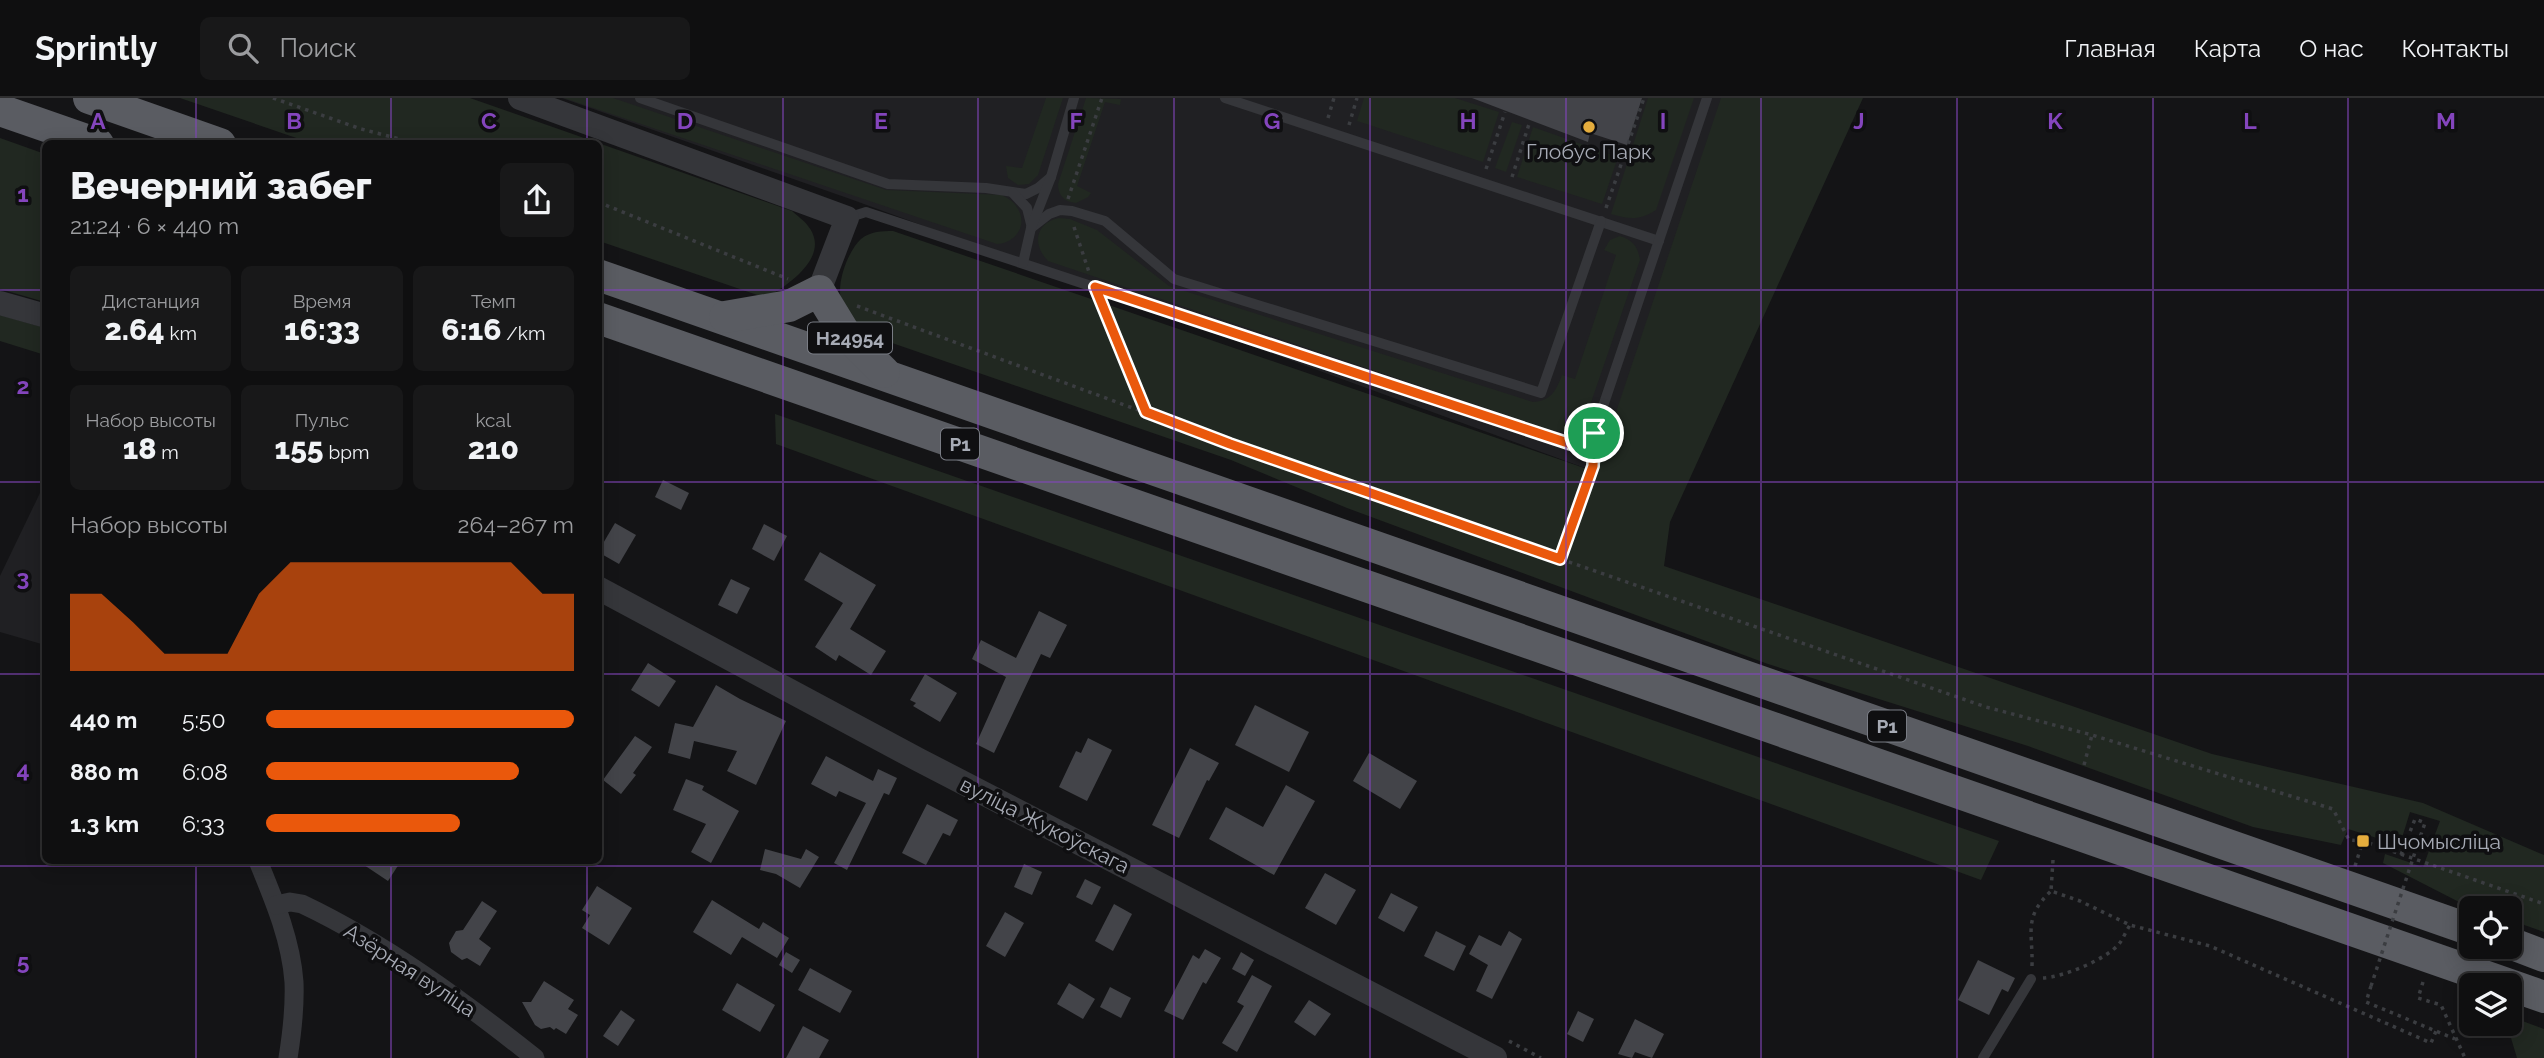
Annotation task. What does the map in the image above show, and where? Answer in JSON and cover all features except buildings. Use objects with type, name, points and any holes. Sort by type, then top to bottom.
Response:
[{"type":"highway","points":[[89,98],[209,140]]},
{"type":"highway","points":[[0,110],[86,140]]},
{"type":"highway","name":"Р1","points":[[602,276],[2459,926]]},
{"type":"highway","name":"Н24954","points":[[720,318],[789,306],[806,286],[844,332],[890,378]]},
{"type":"highway","name":"Р1","points":[[602,319],[2544,997]]},
{"type":"highway","points":[[602,337],[638,332]]},
{"type":"highway","points":[[2522,948],[2544,956]]},
{"type":"street","points":[[520,98],[847,218],[806,286]]},
{"type":"street","points":[[0,303],[42,315]]},
{"type":"street","name":"вуліца Жукоўскага","points":[[602,590],[919,760],[1495,1058]]},
{"type":"street","points":[[259,864],[288,943],[294,981],[293,1027],[288,1058]]},
{"type":"street","name":"Азёрная вуліца","points":[[276,905],[290,902],[302,904],[381,947],[454,996],[535,1058]]},
{"type":"lane","points":[[640,98],[888,184],[986,188],[1026,194],[1051,177]]},
{"type":"lane","points":[[1023,263],[1031,228],[1051,177],[1074,98]]},
{"type":"lane","points":[[1225,98],[1659,241]]},
{"type":"lane","points":[[847,218],[866,212],[1574,445],[1586,441],[1594,433],[1707,98]]},
{"type":"lane","points":[[1012,192],[1027,208],[1031,228]]},
{"type":"lane","points":[[1031,228],[1049,214],[1060,211],[1072,211],[1104,221],[1174,279],[1541,393],[1601,221]]},
{"type":"lane","points":[[1983,1058],[2031,979]]},
{"type":"path","points":[[273,98],[361,129],[404,140]]},
{"type":"path","points":[[1102,98],[1068,198],[1074,232],[1146,412]]},
{"type":"path","points":[[1334,98],[1328,118],[1356,127]]},
{"type":"path","points":[[1349,125],[1357,98]]},
{"type":"path","points":[[1595,205],[1607,209],[1644,98]]},
{"type":"path","points":[[1497,173],[1486,169],[1505,112]]},
{"type":"path","points":[[1504,175],[1512,177],[1530,121]]},
{"type":"path","points":[[602,204],[806,286]]},
{"type":"path","points":[[853,305],[1230,444],[1986,707],[2092,735],[2333,808],[2349,839],[2363,841],[2544,904]]},
{"type":"path","points":[[1560,559],[1593,466],[1594,433]]},
{"type":"path","points":[[2084,765],[2092,735]]},
{"type":"path","points":[[2401,855],[2415,819],[2425,823],[2366,1002],[2457,1040]]},
{"type":"path","points":[[2053,860],[2051,891],[2037,904],[2031,920],[2031,979],[2057,977],[2103,956],[2119,944],[2130,925]]},
{"type":"path","points":[[2051,891],[2080,901],[2130,925],[2210,946],[2431,1043],[2436,1031]]},
{"type":"path","points":[[2431,956],[2418,998],[2441,1005],[2465,1058]]},
{"type":"shaded area","points":[[180,98],[470,98],[590,140],[302,140]]},
{"type":"shaded area","points":[[562,98],[1844,98],[1596,472],[853,200]]},
{"type":"shaded area","points":[[564,98],[613,98],[886,190],[1002,195],[1012,201],[1020,212],[1021,225],[1010,240],[997,244]]},
{"type":"shaded area","points":[[1046,98],[1063,98],[1038,175],[1029,184],[1018,185],[1008,178],[1006,166],[1022,168]]},
{"type":"shaded area","points":[[1086,98],[1121,99],[1120,105],[1105,102],[1077,186],[1091,193],[1076,203],[1063,197],[1058,184]]},
{"type":"shaded area","points":[[1364,98],[1455,98],[1499,112],[1483,162],[1357,121]]},
{"type":"shaded area","points":[[1648,98],[1694,98],[1656,210],[1634,218],[1611,214]]},
{"type":"shaded area","points":[[1721,98],[1863,98],[1670,522],[1664,566],[2212,754],[2423,803],[2544,855],[2544,932],[2522,924],[2522,896],[2459,896],[2459,902],[2383,863],[2385,854],[2423,867],[2440,821],[2410,812],[2401,841],[2389,848],[2379,845],[2380,839],[2348,829],[2341,845],[2253,827],[2028,746],[1768,664],[1347,508],[1231,460],[869,335],[843,306],[840,290],[843,271],[851,252],[861,239],[881,231],[893,231],[1596,472]]},
{"type":"shaded area","points":[[1512,122],[1522,125],[1506,172],[1495,168]]},
{"type":"shaded area","points":[[1533,127],[1618,157],[1602,204],[1517,177]]},
{"type":"shaded area","points":[[0,138],[42,153],[42,301],[0,289]]},
{"type":"shaded area","points":[[602,144],[792,211],[802,220],[814,237],[815,248],[811,259],[795,277],[766,298],[602,242]]},
{"type":"shaded area","points":[[1059,218],[1070,219],[1097,230],[1169,286],[1533,402],[1544,400],[1552,394],[1562,375],[1575,379],[1616,255],[1604,250],[1610,240],[1620,236],[1632,242],[1640,260],[1586,417],[1580,426],[1568,433],[1548,429],[1048,261],[1040,248],[1038,235],[1045,225]]},
{"type":"shaded area","points":[[0,315],[42,327],[42,354],[0,341]]},
{"type":"shaded area","points":[[775,414],[1999,841],[1981,880],[776,444]]},
{"type":"shaded area","points":[[42,494],[42,644],[0,632],[0,576]]},
{"type":"shaded area","points":[[2522,1021],[2544,1029],[2544,1058],[2517,1058],[2511,1038],[2522,1036]]},
{"type":"place","name":"Глобус Парк","points":[[1589,127]]},
{"type":"place","name":"Шчомысліца","points":[[2363,841]]},
{"type":"route","points":[[1095,287],[1574,445],[1586,441],[1594,433],[1593,466],[1560,559],[1146,412],[1095,287]]}]
